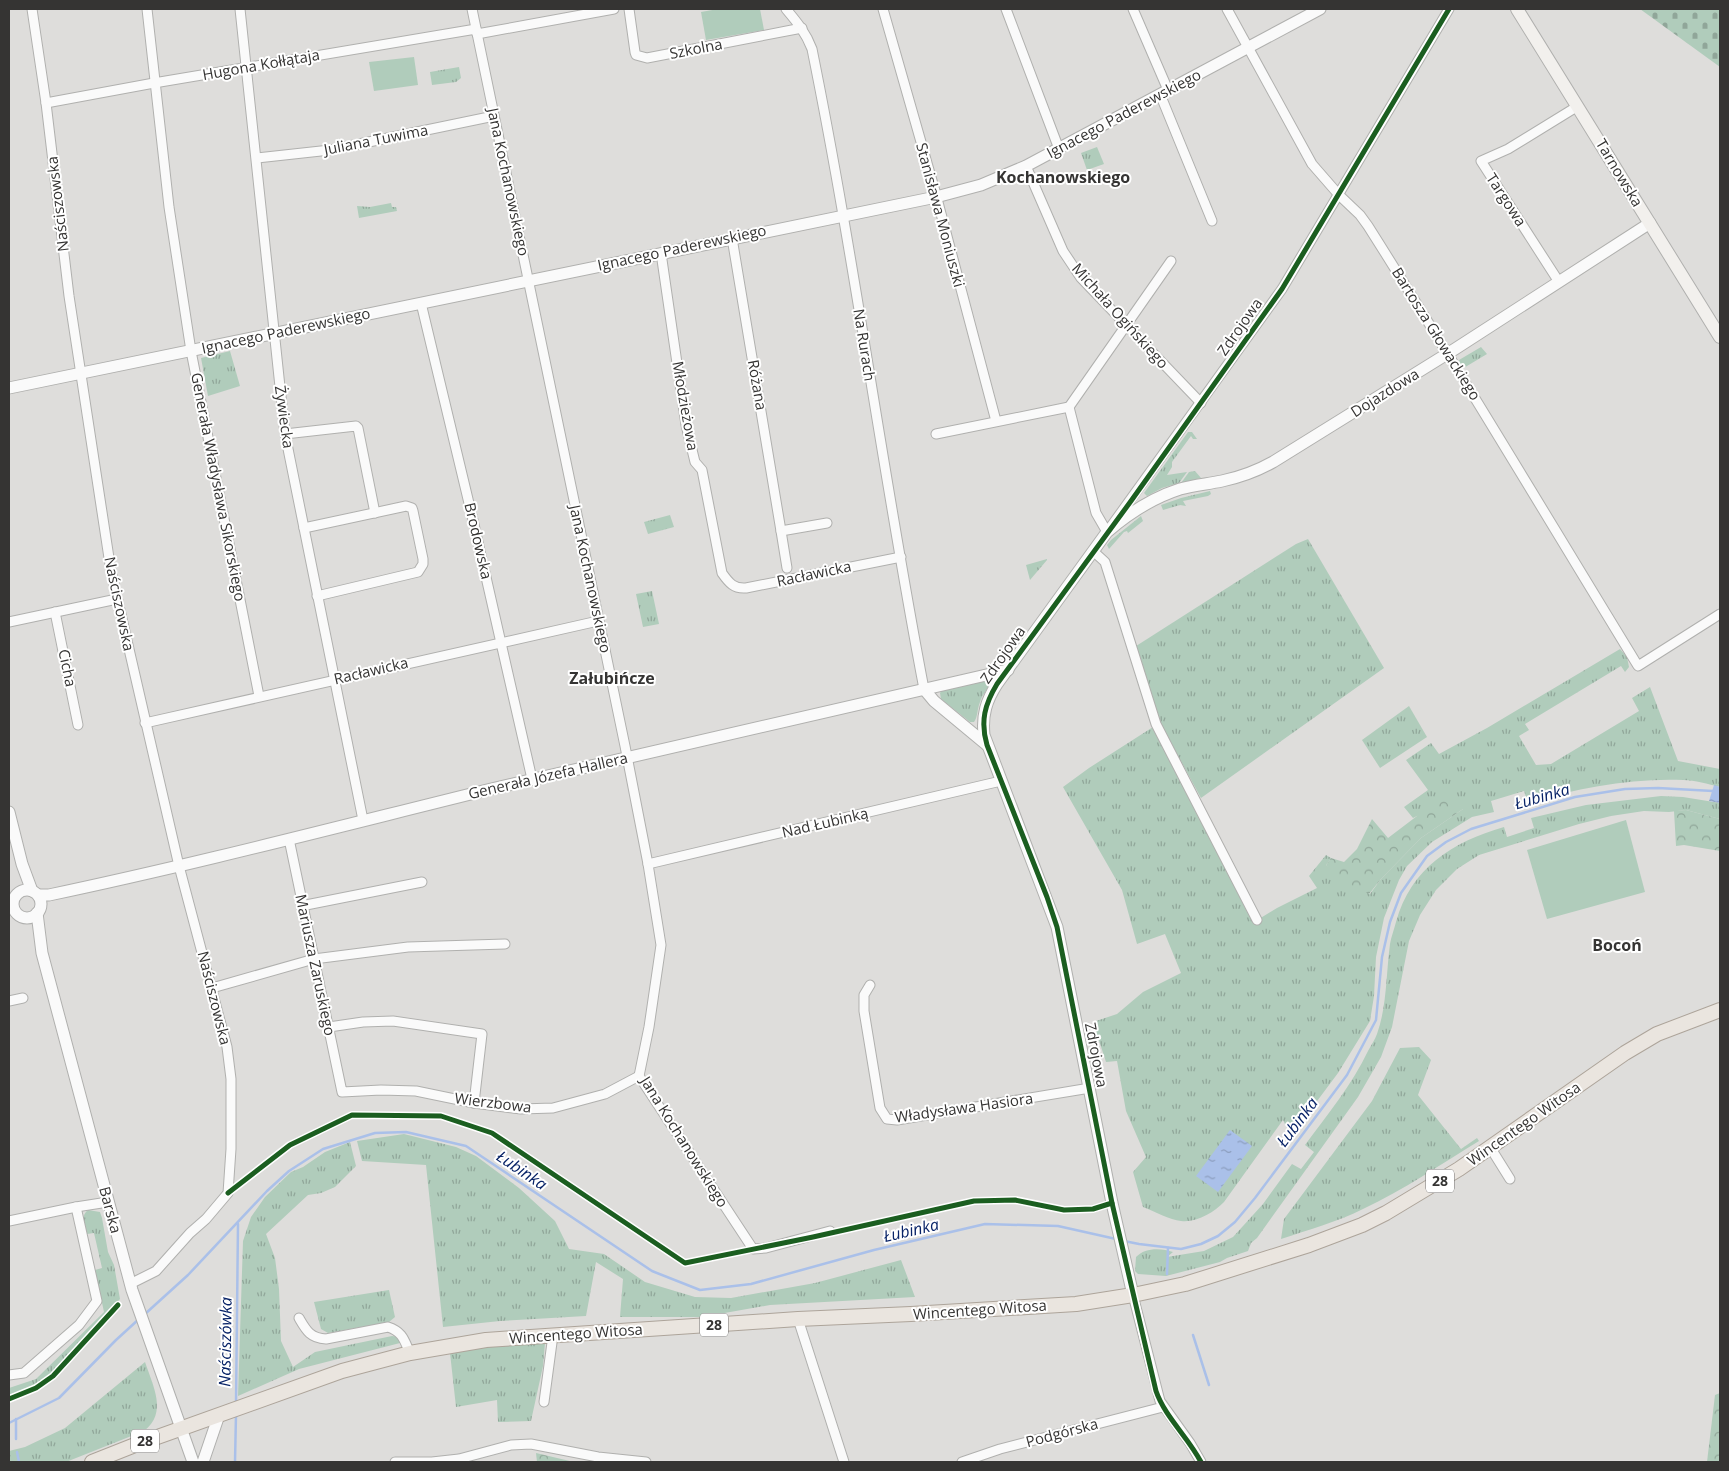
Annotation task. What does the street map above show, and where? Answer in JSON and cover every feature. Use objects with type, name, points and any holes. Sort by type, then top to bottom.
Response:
[{"type":"main road","name":"Tarnowska","points":[[1518,9],[1720,337]]},
{"type":"main road","name":"Wincentego Witosa","points":[[181,1428],[342,1371],[410,1353],[486,1340],[798,1319],[1076,1304],[1185,1284],[1309,1245],[1386,1213],[1427,1190],[1624,1053],[1657,1034],[1720,1010]]},
{"type":"main road","name":"28","points":[[92,1462],[181,1428]]},
{"type":"street","name":"Naściszowska","points":[[32,9],[46,103],[69,296],[111,571],[179,866],[227,1047],[231,1079],[231,1149],[228,1193],[156,1271],[131,1287]]},
{"type":"street","name":"Generała Władysława Sikorskiego","points":[[147,9],[168,207],[191,351],[259,696]]},
{"type":"street","name":"Żywiecka","points":[[240,9],[285,434],[362,820]]},
{"type":"street","name":"Jana Kochanowskiego","points":[[472,9],[627,757],[648,864],[661,945],[650,1027],[639,1076],[753,1249],[766,1248],[830,1232]]},
{"type":"street","name":"Hugona Kołłątaja","points":[[46,103],[154,83],[614,9]]},
{"type":"street","name":"Szkolna","points":[[629,9],[636,55],[647,58],[802,28]]},
{"type":"street","name":"Na Rurach","points":[[786,9],[802,28],[812,48],[843,215],[924,689]]},
{"type":"street","name":"Stanisława Moniuszki","points":[[883,9],[996,421]]},
{"type":"street","points":[[1006,9],[1059,149]]},
{"type":"street","points":[[1133,9],[1212,220]]},
{"type":"street","name":"Bartosza Głowackiego","points":[[1227,9],[1312,164],[1364,220],[1447,354],[1488,416],[1638,666],[1720,614]]},
{"type":"street","name":"Ignacego Paderewskiego","points":[[9,388],[936,197],[980,185],[1026,166],[1059,149],[1320,9]]},
{"type":"street","name":"Zdrojowa","points":[[1201,1462],[1190,1443],[1163,1406],[1156,1391],[1126,1269],[1057,927],[987,744],[983,724],[985,707],[997,684],[1282,288],[1448,10]]},
{"type":"street","name":"Targowa","points":[[1559,282],[1481,161],[1508,149],[1578,106]]},
{"type":"street","name":"Juliana Tuwima","points":[[257,158],[330,150],[494,116]]},
{"type":"street","name":"Michała Ogińskiego","points":[[1026,166],[1063,251],[1081,278],[1201,403]]},
{"type":"street","name":"Dojazdowa","points":[[1107,532],[1135,510],[1159,498],[1180,490],[1256,472],[1447,354],[1650,223]]},
{"type":"street","name":"Różana","points":[[732,238],[787,568]]},
{"type":"street","name":"Młodzieżowa","points":[[661,253],[686,425],[695,462],[702,470],[722,573],[729,583]]},
{"type":"street","points":[[936,434],[1068,407],[1171,261]]},
{"type":"street","name":"Brodowska","points":[[421,303],[474,520],[532,780]]},
{"type":"street","points":[[1068,407],[1096,513],[1107,532]]},
{"type":"street","points":[[285,434],[356,426],[358,428],[375,513]]},
{"type":"street","points":[[304,528],[406,506],[412,508],[423,560],[423,564],[418,572],[317,596]]},
{"type":"street","points":[[780,531],[827,523]]},
{"type":"street","points":[[1093,551],[1105,562],[1156,724],[1257,920]]},
{"type":"street","name":"Racławicka","points":[[729,583],[740,588],[746,588],[901,557]]},
{"type":"street","points":[[9,622],[117,599]]},
{"type":"street","name":"Cicha","points":[[55,612],[78,725]]},
{"type":"street","name":"Racławicka","points":[[145,722],[598,621]]},
{"type":"street","name":"Generała Józefa Hallera","points":[[37,901],[49,895],[179,866],[362,820],[1008,670]]},
{"type":"street","points":[[924,689],[934,701],[987,744]]},
{"type":"street","name":"Nad Łubinką","points":[[648,864],[1001,781]]},
{"type":"street","name":"Barska","points":[[9,812],[22,864],[37,901],[42,953],[131,1287],[152,1351],[193,1462]]},
{"type":"street","name":"Mariusza Zaruskiego","points":[[289,839],[301,906],[342,1092]]},
{"type":"street","name":"Barska","points":[[20,892],[22,864]]},
{"type":"street","points":[[301,906],[422,882]]},
{"type":"street","points":[[26,890],[37,901],[33,916],[14,910],[15,896],[20,892],[26,890]]},
{"type":"street","name":"Barska","points":[[14,910],[42,953]]},
{"type":"street","points":[[212,988],[314,959],[408,947],[505,944]]},
{"type":"street","name":"Władysława Hasiora","points":[[870,985],[864,995],[864,1011],[880,1108],[887,1119],[898,1120],[1090,1088]]},
{"type":"street","points":[[9,1001],[24,998]]},
{"type":"street","points":[[329,1027],[363,1022],[393,1021],[482,1034],[474,1103]]},
{"type":"street","name":"Wierzbowa","points":[[342,1092],[416,1091],[474,1103],[521,1109],[553,1108],[605,1094],[639,1076]]},
{"type":"street","points":[[1490,1147],[1510,1178]]},
{"type":"street","points":[[9,1221],[108,1202]]},
{"type":"street","points":[[9,1375],[24,1372],[79,1325],[97,1300],[76,1207]]},
{"type":"street","points":[[298,1318],[312,1337],[326,1339],[388,1327],[397,1330],[410,1353]]},
{"type":"street","points":[[798,1319],[844,1462]]},
{"type":"street","points":[[544,1402],[553,1335]]},
{"type":"street","name":"Podgórska","points":[[962,1462],[1163,1406]]},
{"type":"street","points":[[203,1462],[223,1413]]},
{"type":"street","points":[[395,1462],[432,1462],[459,1459],[511,1445],[531,1444],[598,1457],[646,1462]]},
{"type":"green space","points":[[718,9],[760,9],[764,30],[706,40],[701,12]]},
{"type":"green space","points":[[1640,9],[1720,9],[1720,67]]},
{"type":"green space","points":[[414,57],[418,85],[374,91],[369,62]]},
{"type":"green space","points":[[459,67],[461,78],[456,82],[432,85],[430,72]]},
{"type":"green space","points":[[1097,147],[1104,164],[1087,170],[1081,153]]},
{"type":"green space","points":[[391,203],[392,207],[396,207],[397,211],[359,218],[357,206],[370,207]]},
{"type":"green space","points":[[1481,347],[1487,354],[1462,369],[1459,360]]},
{"type":"green space","points":[[230,351],[240,386],[208,396],[201,358]]},
{"type":"green space","points":[[1188,432],[1192,432],[1197,439],[1193,439],[1191,436],[1172,462],[1172,467],[1167,475],[1187,472],[1179,483],[1162,488],[1147,496],[1144,493]]},
{"type":"green space","points":[[1195,471],[1201,478],[1181,483],[1189,472]]},
{"type":"green space","points":[[1210,491],[1211,494],[1208,496],[1183,501],[1186,506],[1180,505],[1163,510],[1161,505],[1181,498]]},
{"type":"green space","points":[[670,515],[674,527],[648,534],[644,522]]},
{"type":"green space","points":[[1141,516],[1143,521],[1128,533],[1127,531],[1124,532],[1109,549],[1107,545],[1111,540]]},
{"type":"green space","points":[[1308,539],[1384,668],[1201,798],[1159,721],[1133,648],[1296,544]]},
{"type":"green space","points":[[1047,560],[1030,580],[1026,565]]},
{"type":"green space","points":[[652,591],[659,624],[643,627],[636,594]]},
{"type":"green space","points":[[1620,649],[1627,657],[1629,667],[1625,672],[1621,666],[1525,724],[1529,730],[1519,736],[1536,765],[1551,764],[1639,711],[1632,698],[1650,687],[1678,761],[1720,769],[1720,787],[1688,780],[1624,782],[1566,793],[1528,803],[1524,791],[1491,801],[1494,812],[1472,817],[1432,842],[1407,866],[1399,880],[1384,918],[1376,957],[1374,996],[1370,1021],[1338,1073],[1291,1136],[1283,1120],[1224,1202],[1205,1216],[1181,1221],[1143,1207],[1133,1172],[1146,1157],[1126,1111],[1117,1061],[1106,1062],[1093,1022],[1117,1014],[1143,992],[1181,973],[1165,934],[1137,944],[1122,890],[1063,787],[1153,727],[1254,922],[1317,888],[1309,876],[1326,855],[1331,858],[1326,865],[1370,894],[1381,879],[1421,838],[1463,809],[1413,818],[1404,807],[1428,790],[1406,760],[1431,743],[1439,754],[1487,728]]},
{"type":"green space","points":[[990,680],[992,683],[982,697],[974,722],[970,722],[941,699],[940,693],[942,690]]},
{"type":"green space","points":[[1409,706],[1427,737],[1380,768],[1362,740]]},
{"type":"green space","points":[[1446,789],[1463,809],[1421,838],[1369,894],[1346,883],[1326,865],[1331,858],[1344,862],[1357,849],[1372,819],[1388,838],[1417,816]]},
{"type":"green space","points":[[1661,796],[1683,797],[1720,803],[1720,819],[1686,810],[1669,812],[1644,811],[1611,816],[1479,855],[1457,869],[1436,890],[1420,915],[1409,941],[1392,1027],[1381,1057],[1358,1097],[1257,1238],[1251,1243],[1248,1251],[1220,1262],[1166,1276],[1138,1274],[1135,1271],[1136,1257],[1144,1251],[1159,1249],[1173,1252],[1167,1257],[1204,1251],[1233,1237],[1263,1204],[1292,1164],[1301,1169],[1314,1152],[1305,1145],[1347,1088],[1377,1034],[1384,1001],[1390,941],[1403,903],[1412,886],[1436,860],[1451,849],[1485,833],[1504,827],[1507,837],[1534,828],[1531,818],[1586,805]]},
{"type":"green space","points":[[1686,810],[1720,819],[1720,851],[1684,845],[1676,846],[1674,811]]},
{"type":"green space","points":[[1626,820],[1645,892],[1547,919],[1527,850]]},
{"type":"green space","points":[[1419,1047],[1431,1060],[1418,1095],[1461,1149],[1477,1138],[1479,1141],[1378,1202],[1343,1218],[1281,1239],[1284,1219],[1372,1101],[1400,1048]]},
{"type":"green space","points":[[404,1134],[456,1147],[476,1156],[519,1188],[555,1221],[569,1249],[604,1254],[645,1282],[695,1297],[731,1298],[815,1283],[901,1260],[915,1297],[770,1305],[702,1317],[620,1317],[623,1279],[596,1262],[586,1316],[500,1321],[443,1327],[426,1165],[362,1161],[357,1141]]},
{"type":"green space","points":[[350,1142],[356,1166],[335,1187],[321,1193],[308,1195],[266,1234],[275,1258],[279,1289],[281,1341],[293,1367],[315,1352],[392,1336],[399,1337],[400,1343],[299,1369],[238,1396],[243,1241],[251,1217],[265,1197],[291,1172],[303,1167],[325,1152]]},
{"type":"green space","points":[[88,1210],[100,1212],[108,1252],[114,1265],[120,1299],[50,1375],[21,1393],[9,1397],[9,1388],[36,1379],[104,1312],[95,1270],[102,1268],[94,1233],[87,1234],[84,1221],[84,1215]]},
{"type":"green space","points":[[389,1290],[395,1317],[389,1322],[328,1333],[321,1329],[314,1302]]},
{"type":"green space","points":[[545,1343],[543,1366],[531,1421],[498,1422],[497,1400],[456,1407],[450,1353],[491,1345]]},
{"type":"green space","points":[[145,1362],[155,1390],[157,1408],[151,1424],[144,1431],[66,1462],[9,1462],[9,1451],[25,1447],[65,1428]]},
{"type":"green space","points":[[1720,1393],[1720,1462],[1707,1462],[1715,1395]]},
{"type":"green space","points":[[536,1453],[574,1462],[537,1462]]},
{"type":"water","points":[[1714,785],[1720,787],[1720,803],[1709,801]]},
{"type":"water","points":[[1230,1130],[1252,1146],[1218,1192],[1196,1176]]},
{"type":"waterway","name":"Łubinka","points":[[1124,1241],[1181,1249],[1201,1244],[1218,1236],[1235,1222],[1255,1198],[1347,1075],[1376,1020],[1382,957],[1390,922],[1401,893],[1427,856],[1446,842],[1471,829],[1575,797],[1625,789],[1658,788],[1713,791]]},
{"type":"waterway","name":"Łubinka","points":[[145,1314],[188,1275],[267,1191],[289,1171],[323,1149],[375,1133],[406,1132],[466,1146],[652,1271],[700,1290],[751,1284],[874,1250],[985,1224],[1058,1226],[1116,1239]]},
{"type":"waterway","name":"Naściszówka","points":[[236,1403],[238,1224]]},
{"type":"waterway","points":[[1167,1274],[1168,1248]]},
{"type":"waterway","name":"Łubinka","points":[[9,1423],[59,1398],[139,1319]]},
{"type":"waterway","points":[[1193,1335],[1209,1385]]},
{"type":"waterway","name":"Naściszówka","points":[[235,1462],[236,1414]]},
{"type":"waterway","points":[[16,1419],[16,1439]]},
{"type":"waterway","points":[[17,1452],[19,1462]]},
{"type":"cycle path","points":[[1201,1462],[1165,1410],[1156,1391],[1112,1203],[1057,927],[987,745],[984,728],[985,713],[989,699],[997,684],[1131,501],[1282,289],[1449,9]]},
{"type":"cycle path","points":[[228,1193],[290,1145],[352,1115],[441,1116],[492,1133],[685,1263],[974,1201],[1015,1200],[1064,1210],[1093,1209],[1112,1203]]},
{"type":"cycle path","points":[[9,1399],[36,1388],[53,1376],[118,1305]]},
{"type":"district","name":"Kochanowskiego","points":[[1063,177]]},
{"type":"district","name":"Załubińcze","points":[[612,678]]},
{"type":"district","name":"Bocoń","points":[[1617,945]]}]
